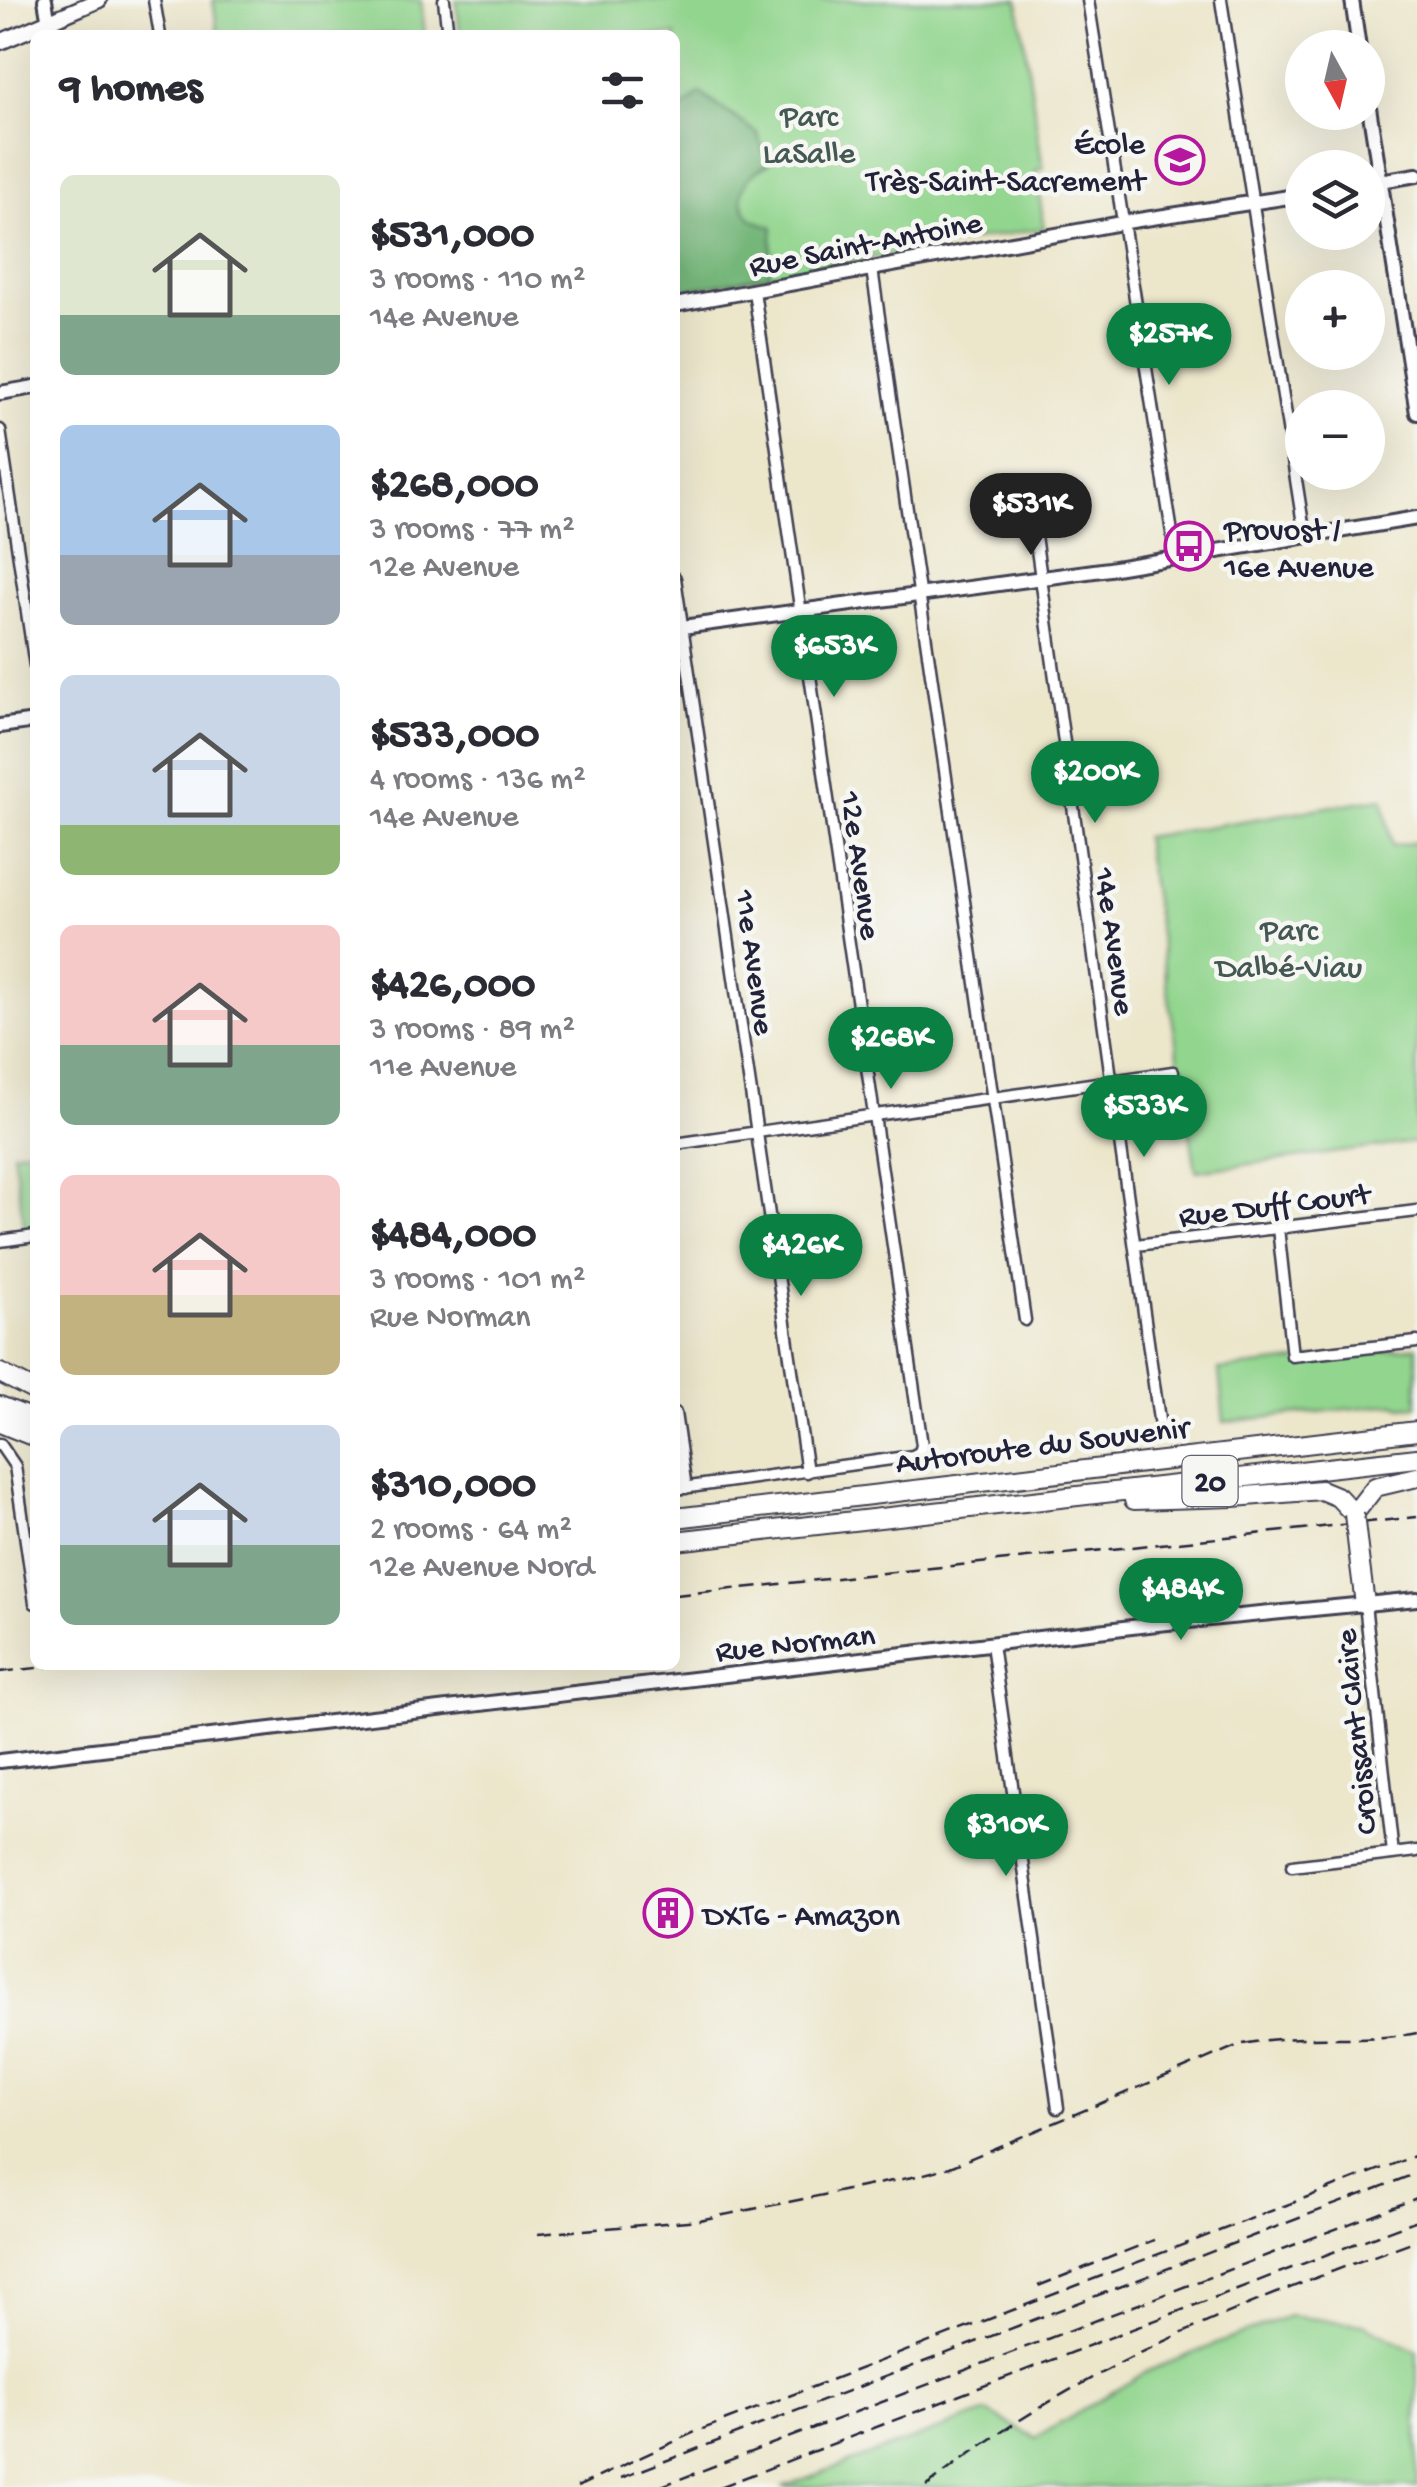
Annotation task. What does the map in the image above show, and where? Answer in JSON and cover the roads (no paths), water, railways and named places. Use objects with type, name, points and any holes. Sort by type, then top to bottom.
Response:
[{"type":"highway","points":[[0,1373],[30,1391]]},
{"type":"highway","points":[[0,1383],[30,1392]]},
{"type":"highway","points":[[0,1406],[30,1418]]},
{"type":"highway","points":[[0,1423],[30,1435]]},
{"type":"highway","name":"Autoroute du Souvenir","points":[[680,1517],[1417,1431]]},
{"type":"highway","name":"Autoroute du Souvenir","points":[[680,1541],[1417,1458]]},
{"type":"highway","points":[[1354,1510],[1375,1487],[1417,1477]]},
{"type":"highway","points":[[1003,1504],[1234,1498],[1314,1490],[1333,1494],[1354,1510],[1365,1604]]},
{"type":"main road","points":[[50,28],[99,0]]},
{"type":"main road","points":[[0,42],[30,34]]},
{"type":"street","points":[[44,0],[50,28]]},
{"type":"street","points":[[154,0],[159,30]]},
{"type":"street","points":[[444,0],[447,30]]},
{"type":"street","points":[[1088,0],[1176,558]]},
{"type":"street","points":[[1220,0],[1305,537]]},
{"type":"street","points":[[1352,0],[1356,30]]},
{"type":"street","points":[[1385,180],[1417,175]]},
{"type":"street","name":"Rue Saint-Antoine","points":[[680,305],[1122,223],[1285,198]]},
{"type":"street","points":[[1385,241],[1417,413]]},
{"type":"street","points":[[872,269],[1025,1320]]},
{"type":"street","name":"12e Avenue","points":[[754,291],[922,1445],[913,1456],[807,1472]]},
{"type":"street","points":[[0,392],[30,388]]},
{"type":"street","points":[[0,430],[30,632]]},
{"type":"street","name":"14e Avenue","points":[[1032,514],[1161,1434]]},
{"type":"street","points":[[680,627],[1176,558],[1417,518]]},
{"type":"street","name":"11e Avenue","points":[[680,634],[807,1472]]},
{"type":"street","points":[[0,726],[30,722]]},
{"type":"street","points":[[680,1143],[1173,1072]]},
{"type":"street","name":"Rue Duff Court","points":[[1136,1245],[1417,1212]]},
{"type":"street","points":[[1278,1228],[1292,1356],[1417,1342]]},
{"type":"street","points":[[0,1241],[30,1237]]},
{"type":"street","points":[[0,1444],[16,1466],[30,1568]]},
{"type":"street","points":[[681,1489],[807,1472]]},
{"type":"street","name":"Rue Norman","points":[[0,1762],[992,1644],[1417,1599]]},
{"type":"street","name":"Croissant Claire","points":[[1365,1604],[1393,1854]]},
{"type":"street","points":[[992,1644],[1058,2108]]},
{"type":"street","name":"Croissant Claire","points":[[1292,1866],[1417,1851]]},
{"type":"railway","points":[[680,1594],[1417,1517]]},
{"type":"railway","points":[[0,1672],[30,1669]]},
{"type":"railway","points":[[538,2234],[699,2220],[917,2176],[950,2167],[1239,2045],[1283,2039],[1373,2038],[1417,2033]]},
{"type":"railway","points":[[577,2487],[695,2432],[1417,2155]]},
{"type":"railway","points":[[621,2478],[1417,2173]]},
{"type":"railway","points":[[659,2487],[1417,2198]]},
{"type":"railway","points":[[720,2487],[1417,2220]]},
{"type":"railway","points":[[1038,2286],[1154,2240]]},
{"type":"railway","points":[[926,2487],[983,2444],[1101,2373],[1223,2315],[1417,2240]]},
{"type":"place","name":"École Très-Saint-Sacrement","points":[[1180,160]]},
{"type":"place","name":"Provost / 16e Avenue","points":[[1189,546]]},
{"type":"place","name":"DXT6 - Amazon","points":[[668,1913]]},
{"type":"park label","name":"Parc LaSalle","points":[[809,132]]},
{"type":"park label","name":"Parc Dalbé-Viau","points":[[1289,946]]}]
